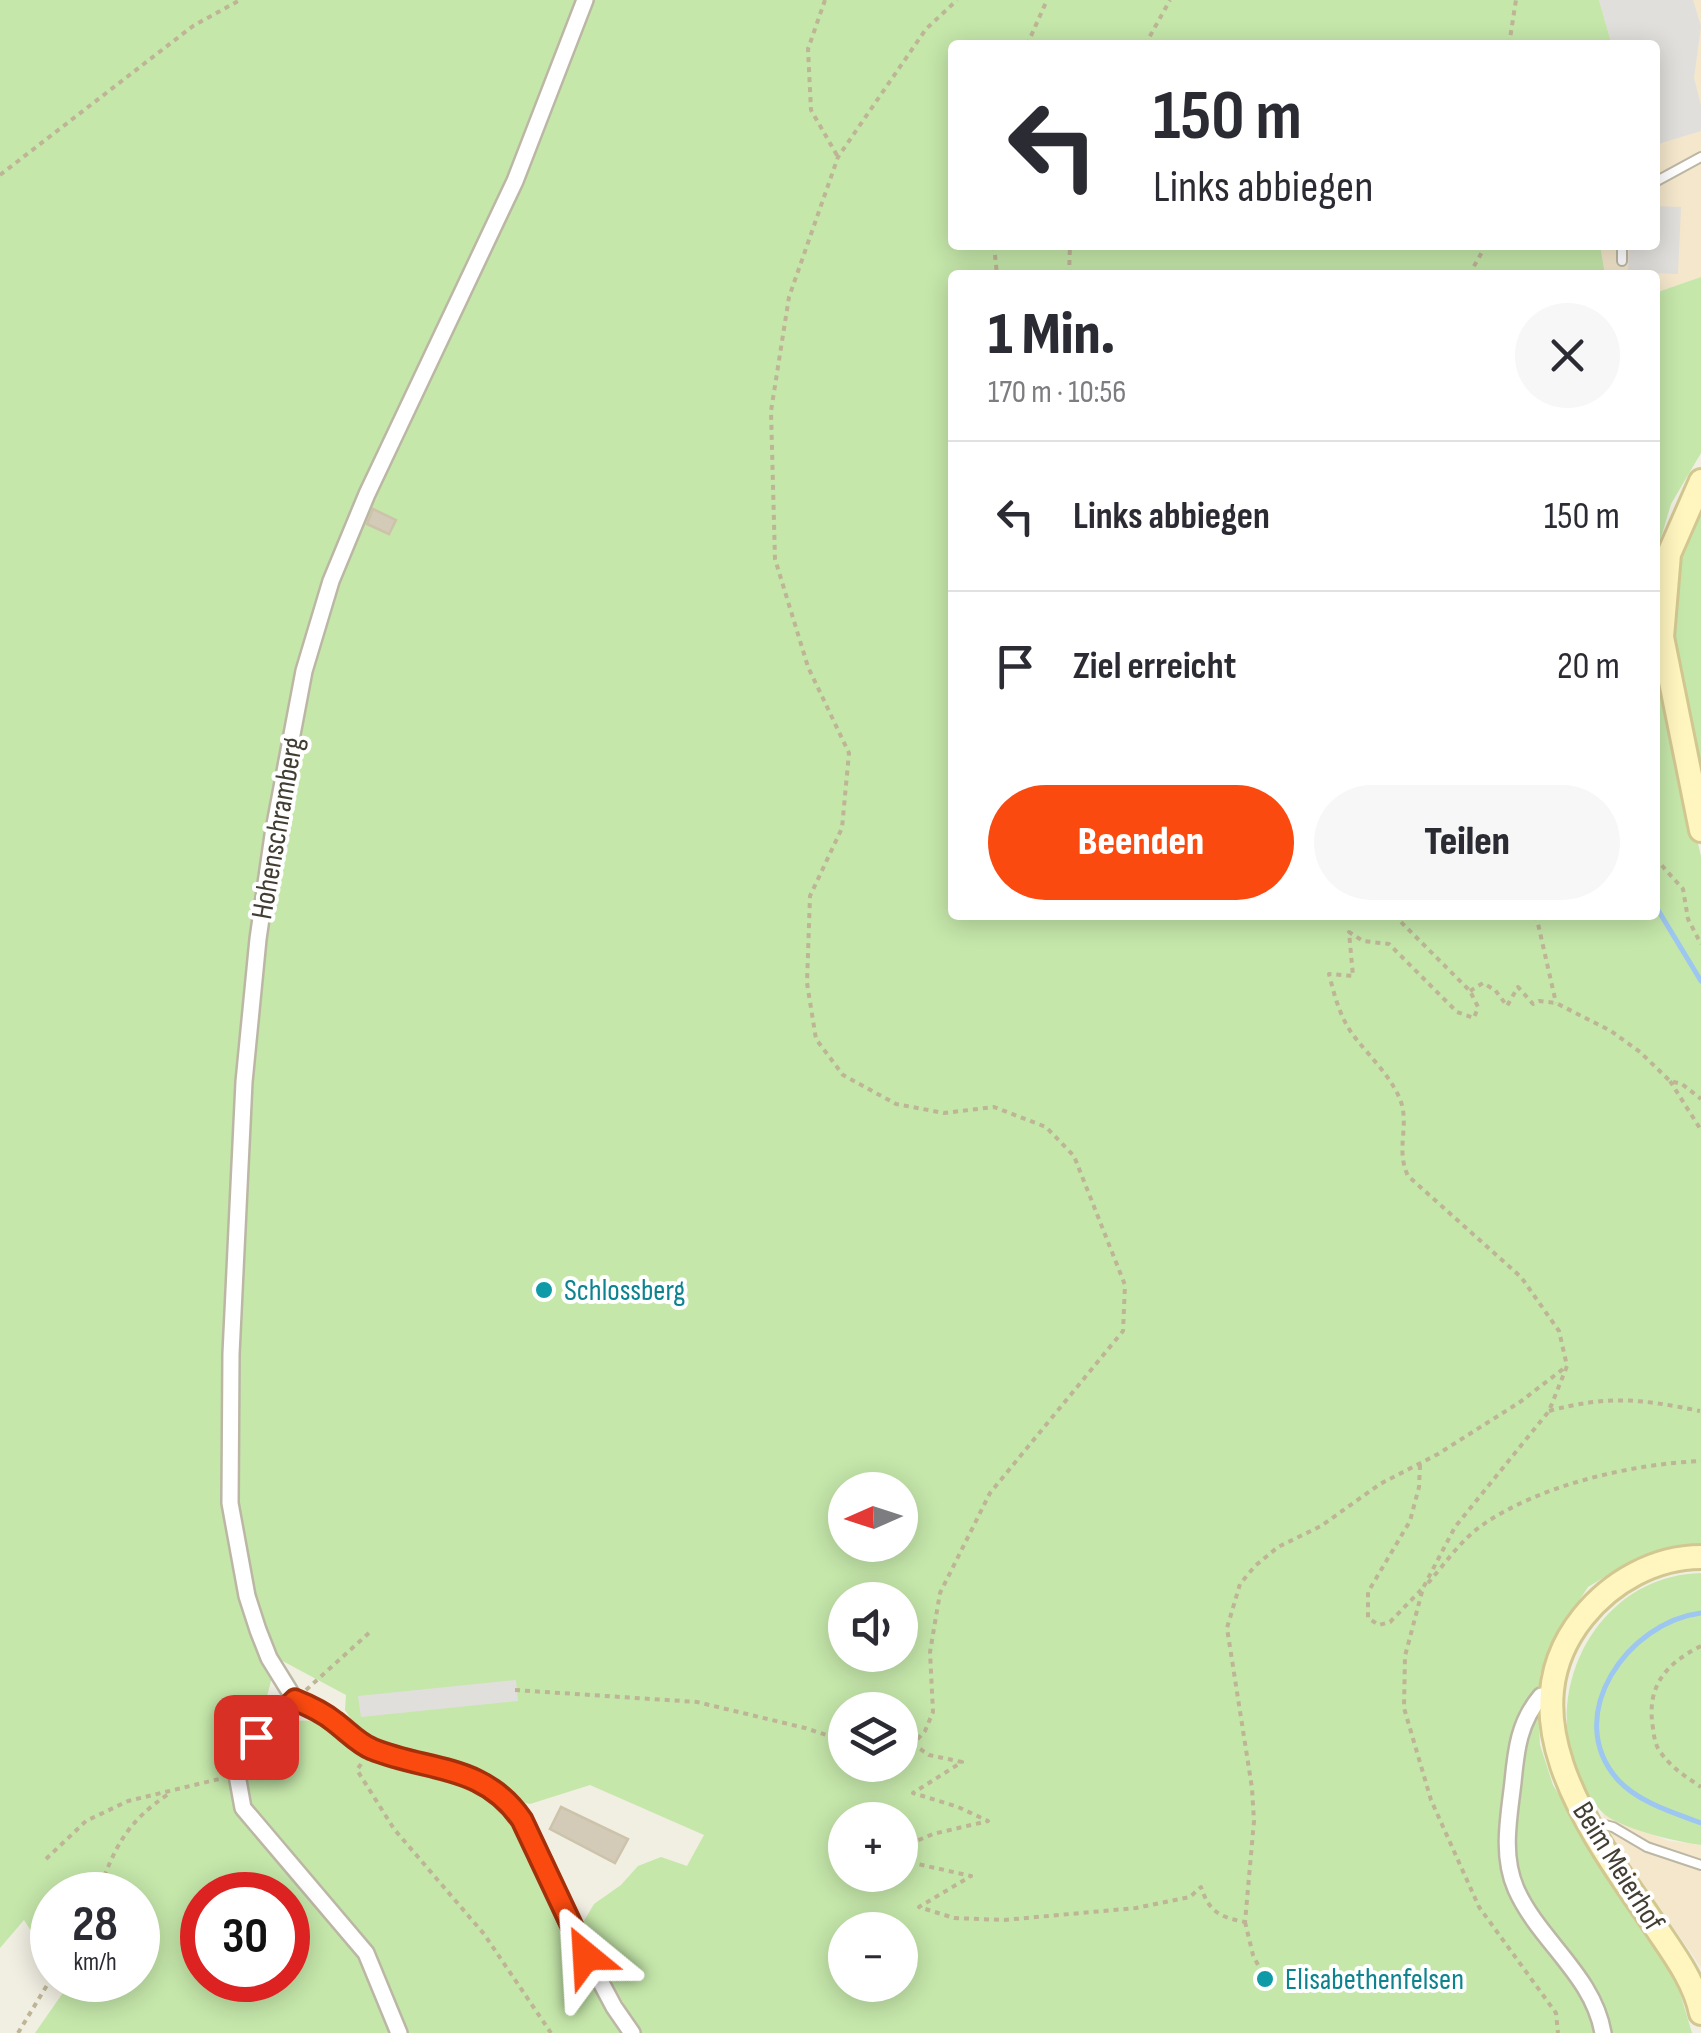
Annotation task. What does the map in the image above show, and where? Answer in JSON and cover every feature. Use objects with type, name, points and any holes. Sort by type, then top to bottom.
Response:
[{"type":"main road","points":[[1701,481],[1669,554],[1662,637],[1701,830]]},
{"type":"main road","name":"Beim Meierhof","points":[[1701,1556],[1648,1568],[1610,1589],[1574,1628],[1556,1674],[1553,1696],[1554,1738],[1564,1773],[1587,1820],[1686,1973],[1701,2012]]},
{"type":"street","name":"Hohenschramberg","points":[[295,1700],[269,1658],[258,1630],[247,1596],[230,1503],[231,1354],[244,1082],[258,939],[274,835],[304,671],[330,580],[515,181],[584,0]]},
{"type":"street","points":[[1553,1696],[1541,1696],[1521,1728],[1507,1855],[1515,1888],[1582,1982],[1601,2020],[1603,2033]]},
{"type":"street","points":[[399,2033],[366,1952],[243,1808],[240,1761],[256,1737],[295,1700],[319,1710],[369,1748],[464,1773],[510,1802],[572,1930],[632,2033]]},
{"type":"lane","points":[[1660,179],[1701,158]]},
{"type":"lane","points":[[1622,250],[1622,261]]},
{"type":"lane","points":[[1587,1820],[1613,1827],[1647,1847],[1701,1865]]},
{"type":"path","points":[[0,175],[193,26],[240,0]]},
{"type":"path","points":[[824,0],[808,50],[811,110],[838,158]]},
{"type":"path","points":[[918,1739],[933,1712],[930,1652],[940,1593],[990,1493],[1123,1331],[1124,1285],[1074,1156],[1046,1127],[994,1107],[944,1113],[896,1104],[843,1075],[816,1039],[807,983],[810,896],[842,828],[849,753],[808,666],[775,559],[771,411],[790,298],[838,158],[926,29],[956,0]]},
{"type":"path","points":[[1029,40],[1047,0]]},
{"type":"path","points":[[1148,40],[1170,0]]},
{"type":"path","points":[[1510,40],[1516,0]]},
{"type":"path","points":[[1660,864],[1683,889],[1688,919],[1701,944]]},
{"type":"path","points":[[1399,920],[1470,990],[1478,1008],[1474,1018],[1457,1012],[1389,944],[1363,941],[1349,932],[1353,976],[1329,974],[1336,1005],[1402,1105],[1400,1158],[1408,1176],[1520,1277],[1560,1330],[1567,1366],[1549,1412],[1455,1527],[1423,1588],[1405,1656],[1404,1708],[1431,1800],[1480,1906],[1556,2013],[1558,2033]]},
{"type":"path","points":[[1537,920],[1556,1002]]},
{"type":"path","points":[[1470,990],[1483,983],[1495,990],[1507,1006],[1518,986],[1533,1004],[1556,1002],[1611,1031],[1670,1081],[1701,1130]]},
{"type":"path","points":[[1670,1081],[1682,1084],[1701,1099]]},
{"type":"path","points":[[1265,1979],[1253,1954],[1245,1922],[1254,1821],[1252,1788],[1227,1628],[1240,1584],[1278,1547],[1321,1526],[1380,1484],[1520,1402],[1567,1366]]},
{"type":"path","points":[[1549,1412],[1587,1401],[1639,1399],[1700,1411]]},
{"type":"path","points":[[1420,1463],[1419,1487],[1410,1521],[1368,1592],[1368,1618],[1379,1626],[1390,1622],[1477,1528],[1515,1506],[1603,1475],[1653,1463],[1701,1461]]},
{"type":"path","points":[[295,1700],[370,1632]]},
{"type":"path","points":[[1701,1646],[1682,1656],[1654,1686],[1650,1710],[1656,1746],[1673,1768],[1701,1788]]},
{"type":"path","points":[[515,1690],[697,1702],[828,1735]]},
{"type":"path","points":[[918,1747],[930,1755],[962,1762],[913,1793],[988,1821],[918,1840]]},
{"type":"path","points":[[357,1770],[394,1830],[484,1934],[551,2033]]},
{"type":"path","points":[[46,1859],[86,1821],[128,1802],[238,1775]]},
{"type":"path","points":[[106,1872],[114,1851],[142,1812],[174,1791]]},
{"type":"path","points":[[918,1864],[971,1876],[919,1907],[954,1918],[1004,1920],[1136,1908],[1190,1897],[1201,1887],[1207,1906],[1223,1918],[1245,1922]]},
{"type":"path","points":[[18,2033],[37,2002]]},
{"type":"shaded area","points":[[1553,0],[1701,0],[1701,277],[1660,291],[1660,270],[1604,270],[1601,250],[1660,250],[1660,40],[1561,40]]},
{"type":"shaded area","points":[[1599,0],[1693,0],[1701,26],[1694,78],[1701,105],[1701,131],[1660,143],[1660,40],[1611,40]]},
{"type":"shaded area","points":[[1660,206],[1681,207],[1678,274],[1628,270],[1629,250],[1660,250]]},
{"type":"shaded area","points":[[516,1680],[518,1701],[361,1717],[358,1696]]},
{"type":"shaded area","points":[[1603,1814],[1668,1841],[1701,1845],[1701,1967],[1609,1835]]},
{"type":"green space","points":[[0,0],[1599,0],[1611,40],[948,40],[948,250],[1601,250],[1604,270],[948,270],[948,920],[1660,920],[1660,688],[1701,856],[1701,1545],[1674,1546],[1636,1558],[1588,1587],[1552,1642],[1540,1675],[1538,1709],[1540,1745],[1553,1785],[1617,1893],[1674,1973],[1692,2033],[640,2033],[581,1926],[594,1904],[621,1885],[638,1866],[661,1857],[687,1866],[704,1835],[590,1785],[530,1804],[521,1802],[485,1776],[363,1737],[345,1710],[346,1695],[277,1658],[265,1704],[253,1721],[263,1737],[293,1722],[322,1723],[372,1757],[437,1770],[472,1784],[512,1814],[625,2033],[35,2033],[57,2002],[160,2002],[160,1872],[30,1872],[30,1929],[24,1920],[0,1948]]},
{"type":"green space","points":[[1701,277],[1701,453],[1671,504],[1660,541],[1660,291]]},
{"type":"green space","points":[[1701,500],[1701,794],[1670,635],[1674,557]]},
{"type":"green space","points":[[1701,1573],[1701,1845],[1648,1833],[1601,1811],[1579,1776],[1568,1738],[1568,1698],[1578,1660],[1597,1627],[1625,1599],[1660,1581]]},
{"type":"building","points":[[373,509],[396,520],[389,534],[367,524]]},
{"type":"building","points":[[561,1807],[628,1839],[615,1863],[550,1829]]},
{"type":"waterway","points":[[1660,913],[1701,981]]},
{"type":"waterway","points":[[1701,1613],[1674,1620],[1649,1634],[1628,1653],[1611,1676],[1600,1701],[1597,1728],[1602,1755],[1626,1788],[1657,1806],[1701,1823]]},
{"type":"place","name":"Schlossberg","points":[[544,1290]]},
{"type":"place","name":"Elisabethenfelsen","points":[[1265,1979]]},
{"type":"route","points":[[256,1737],[295,1700],[319,1710],[369,1748],[464,1773],[491,1788],[510,1802],[522,1820],[586,1956]]}]
